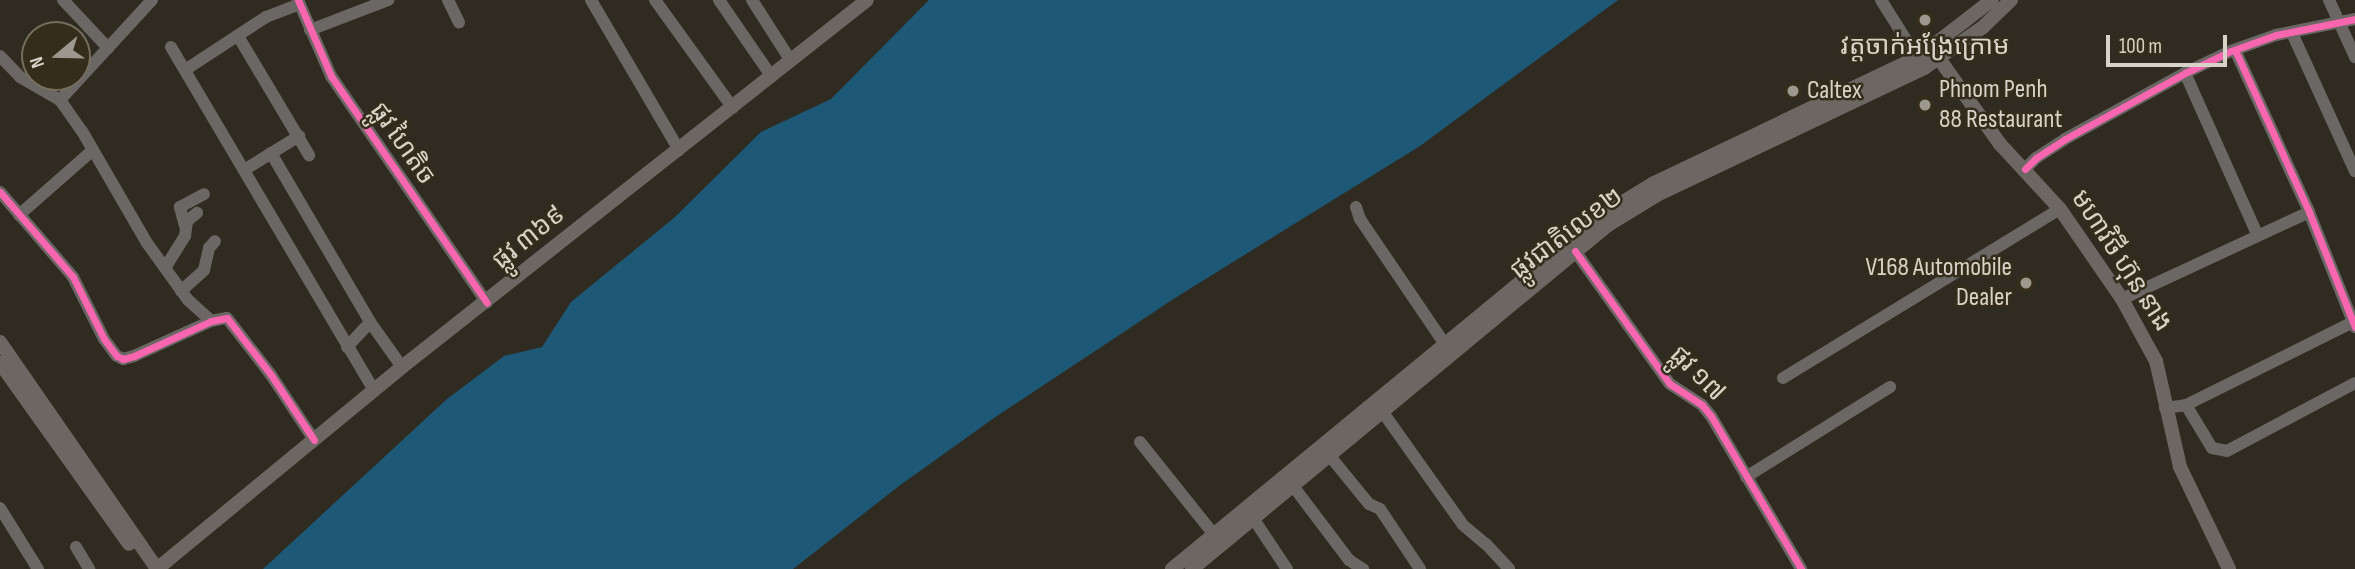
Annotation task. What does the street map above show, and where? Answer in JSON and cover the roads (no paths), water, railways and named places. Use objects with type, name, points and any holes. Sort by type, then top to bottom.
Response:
[{"type":"main road","name":"ផ្លូវជាតិលេខ២","points":[[1936,54],[1993,0]]},
{"type":"main road","name":"ផ្លូវជាតិលេខ២","points":[[1172,569],[1253,518],[1289,480],[1329,454],[1444,343],[1608,225],[1657,195],[1921,63],[1983,27],[2011,0]]},
{"type":"main road","name":"ផ្លូវ ៣៦៩","points":[[157,569],[402,367],[487,303],[866,1]]},
{"type":"main road","name":"មហាវិថី ហ៊ុន នាង","points":[[1936,54],[2000,145],[2060,209],[2122,299],[2156,362],[2180,467],[2229,569]]},
{"type":"main road","name":"ផ្លូវជាតិលេខ២","points":[[1192,569],[1218,539],[1566,254]]},
{"type":"main road","points":[[0,342],[157,569]]},
{"type":"main road","points":[[0,363],[147,569]]},
{"type":"street","points":[[62,0],[108,48]]},
{"type":"street","points":[[60,100],[152,0]]},
{"type":"street","points":[[310,30],[388,0]]},
{"type":"street","points":[[448,0],[459,23]]},
{"type":"street","points":[[591,0],[679,150]]},
{"type":"street","points":[[655,0],[733,108]]},
{"type":"street","points":[[719,0],[772,77]]},
{"type":"street","points":[[752,0],[791,61]]},
{"type":"street","points":[[1881,0],[1921,63]]},
{"type":"street","points":[[2329,0],[2355,57]]},
{"type":"street","points":[[185,70],[266,16],[299,2]]},
{"type":"street","name":"ផ្លូវ ហៃតិច","points":[[299,2],[331,76],[362,125],[487,303]]},
{"type":"street","points":[[2025,169],[2036,158],[2065,139],[2185,73],[2235,50],[2276,35],[2355,19]]},
{"type":"street","points":[[2292,33],[2355,171]]},
{"type":"street","points":[[238,36],[309,155]]},
{"type":"street","points":[[172,47],[374,390]]},
{"type":"street","points":[[2165,408],[2186,405],[2354,323],[2309,212],[2235,50]]},
{"type":"street","points":[[0,56],[20,77],[60,100],[165,268],[181,291],[211,321]]},
{"type":"street","points":[[2185,73],[2257,234]]},
{"type":"street","points":[[244,170],[299,136]]},
{"type":"street","points":[[19,215],[93,150]]},
{"type":"street","points":[[271,153],[370,322],[402,367]]},
{"type":"street","points":[[0,192],[73,277],[104,339],[117,356],[123,359],[134,356],[211,321],[223,318],[231,320],[314,440]]},
{"type":"street","points":[[165,268],[185,236],[180,207],[204,194]]},
{"type":"street","points":[[1356,207],[1360,219],[1444,343]]},
{"type":"street","points":[[1783,378],[2060,209]]},
{"type":"street","points":[[2122,299],[2309,212]]},
{"type":"street","points":[[185,226],[197,214]]},
{"type":"street","points":[[181,291],[204,270],[209,248],[215,241]]},
{"type":"street","name":"ផ្លូវ ១៧","points":[[1566,254],[1670,384],[1706,409],[1801,569]]},
{"type":"street","points":[[347,347],[370,322]]},
{"type":"street","points":[[2186,405],[2212,448],[2227,451],[2355,383]]},
{"type":"street","points":[[1746,477],[1890,387]]},
{"type":"street","points":[[1379,405],[1463,525],[1486,544],[1509,569]]},
{"type":"street","points":[[1140,442],[1218,539]]},
{"type":"street","points":[[1329,454],[1369,504],[1381,509],[1420,569]]},
{"type":"street","points":[[1289,480],[1349,560],[1363,569]]},
{"type":"street","points":[[0,508],[35,564],[19,569]]},
{"type":"street","points":[[1253,518],[1287,569]]},
{"type":"street","points":[[76,547],[86,568]]},
{"type":"water","points":[[929,0],[1618,0],[1420,146],[1175,298],[994,418],[899,486],[793,569],[263,569],[447,399],[504,356],[542,347],[571,302],[675,217],[761,132],[831,99]]},
{"type":"place","name":"វត្តចាក់អង្រែក្រោម","points":[[1925,20]]},
{"type":"place","name":"Caltex","points":[[1793,91]]},
{"type":"place","name":"Phnom Penh 88 Restaurant","points":[[1925,105]]},
{"type":"place","name":"V168 Automobile Dealer","points":[[2026,283]]}]
